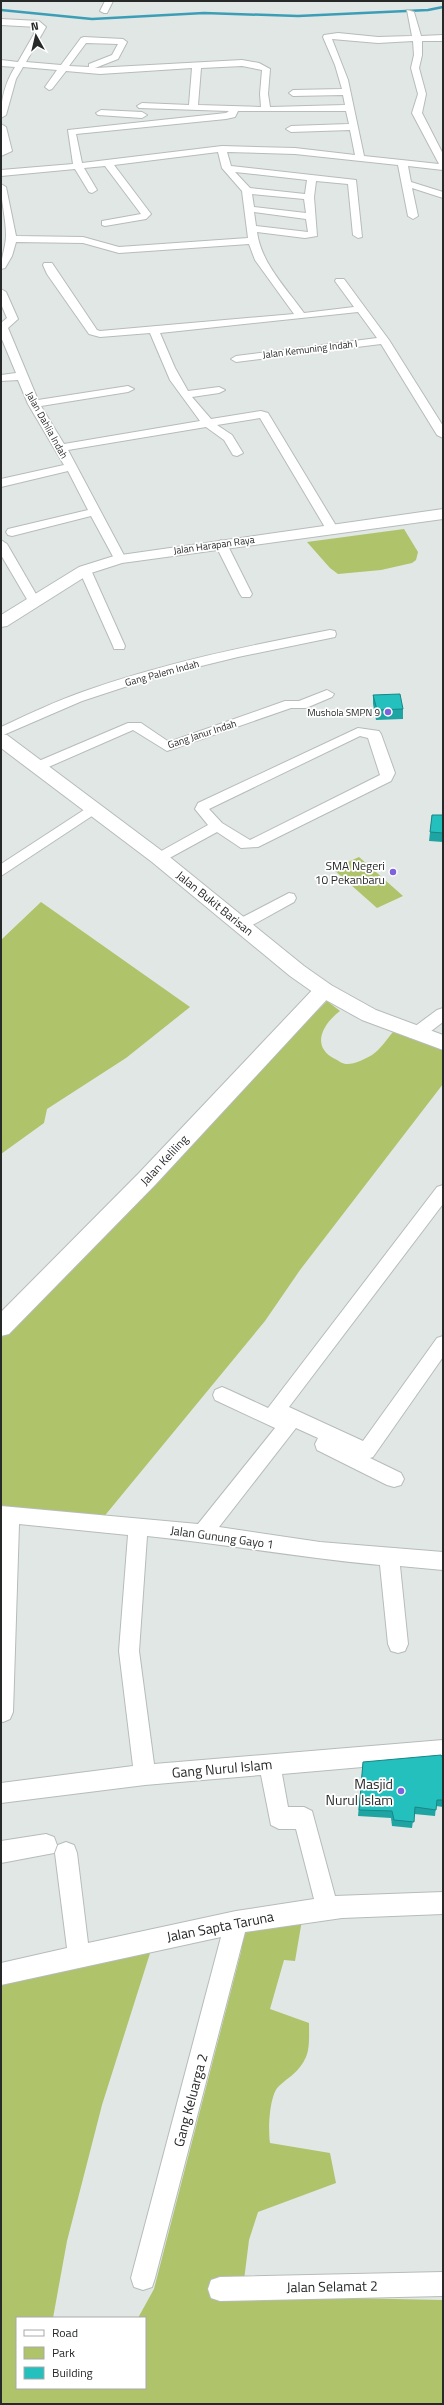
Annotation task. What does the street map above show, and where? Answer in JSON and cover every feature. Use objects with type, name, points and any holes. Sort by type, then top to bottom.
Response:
[{"type":"main road","name":"Jalan Harapan Raya","points":[[1,622],[85,570],[120,559],[332,528],[443,514]]},
{"type":"main road","name":"Jalan Bukit Barisan","points":[[1,739],[39,766],[93,809],[159,858],[242,924],[297,971],[324,990],[369,1015],[443,1043]]},
{"type":"main road","name":"Jalan Keliling","points":[[1,1327],[147,1179],[324,990]]},
{"type":"street","points":[[104,11],[109,1]]},
{"type":"street","points":[[410,12],[418,32],[416,39],[419,59],[415,68],[422,94],[417,113],[443,163]]},
{"type":"street","points":[[1,22],[41,25],[12,79],[1,115]]},
{"type":"street","points":[[360,158],[350,108],[333,48],[327,37],[338,36],[370,40],[443,38]]},
{"type":"street","points":[[49,87],[62,67],[84,40],[123,42],[115,57],[94,64],[89,70]]},
{"type":"street","points":[[1,63],[89,70],[242,63],[263,67],[267,74],[264,94],[266,110]]},
{"type":"street","points":[[193,107],[197,66]]},
{"type":"street","points":[[293,93],[345,92]]},
{"type":"street","points":[[142,106],[266,110],[350,108]]},
{"type":"street","points":[[92,190],[78,166],[71,133],[74,131],[230,116],[234,108]]},
{"type":"street","points":[[286,110],[295,143],[290,175]]},
{"type":"street","points":[[101,113],[197,118]]},
{"type":"street","points":[[1,173],[108,163],[222,149],[295,143],[353,127]]},
{"type":"street","points":[[2,132],[3,148]]},
{"type":"street","points":[[295,143],[360,158],[403,164],[443,167]]},
{"type":"street","points":[[222,149],[228,168],[247,191],[253,241],[263,267],[301,316]]},
{"type":"street","points":[[105,223],[143,216],[146,214],[108,163]]},
{"type":"street","points":[[403,164],[413,216]]},
{"type":"street","points":[[228,168],[353,182],[358,235]]},
{"type":"street","points":[[252,228],[311,234],[314,232],[310,216],[309,197],[312,178]]},
{"type":"street","points":[[406,183],[443,195]]},
{"type":"street","points":[[247,191],[309,197]]},
{"type":"street","points":[[1,266],[9,253],[12,239],[2,193]]},
{"type":"street","points":[[250,209],[310,216]]},
{"type":"street","points":[[12,239],[83,240],[119,250],[253,241]]},
{"type":"street","points":[[48,265],[52,274],[93,332],[100,334],[301,316],[360,309]]},
{"type":"street","points":[[340,281],[384,340],[443,435]]},
{"type":"street","name":"Jalan Dahlia Indah","points":[[1,292],[13,317],[13,320],[2,327],[6,349],[22,376],[34,404],[61,448],[120,559]]},
{"type":"street","points":[[154,330],[168,366],[186,395],[209,423],[231,438],[238,453]]},
{"type":"street","name":"Jalan Kemuning Indah I","points":[[236,359],[384,340]]},
{"type":"street","points":[[1,378],[22,376]]},
{"type":"street","points":[[34,404],[128,389]]},
{"type":"street","points":[[186,395],[219,390]]},
{"type":"street","points":[[61,448],[257,414],[264,415],[332,528]]},
{"type":"street","points":[[1,483],[71,467]]},
{"type":"street","points":[[12,532],[94,512]]},
{"type":"street","points":[[1,544],[34,601]]},
{"type":"street","points":[[221,544],[246,594]]},
{"type":"street","points":[[85,570],[119,646]]},
{"type":"street","name":"Gang Palem Indah","points":[[1,732],[80,697],[133,680],[246,650],[330,634]]},
{"type":"street","name":"Gang Janur Indah","points":[[39,766],[128,727],[136,726],[167,747],[290,704],[301,705],[327,694]]},
{"type":"street","points":[[358,732],[374,734],[388,773],[386,778],[251,844],[246,845],[217,826],[204,812],[203,806],[358,732]]},
{"type":"street","points":[[1,871],[93,809]]},
{"type":"street","points":[[159,858],[217,826]]},
{"type":"street","points":[[242,924],[289,898]]},
{"type":"street","points":[[416,1034],[443,1014]]},
{"type":"street","points":[[394,1479],[286,1422],[276,1410],[443,1192]]},
{"type":"street","points":[[222,1395],[286,1422],[366,1451],[443,1343]]},
{"type":"street","points":[[202,1533],[286,1422]]},
{"type":"street","points":[[3,1712],[5,1514]]},
{"type":"street","name":"Jalan Gunung Gayo 1","points":[[5,1514],[202,1533],[320,1551],[443,1561]]},
{"type":"street","points":[[138,1527],[129,1651],[145,1775]]},
{"type":"street","points":[[389,1557],[398,1644]]},
{"type":"street","name":"Gang Nurul Islam","points":[[1,1793],[145,1775],[270,1763],[443,1750]]},
{"type":"street","points":[[270,1763],[279,1818],[304,1818],[327,1908]]},
{"type":"street","points":[[1,1852],[46,1845]]},
{"type":"street","points":[[66,1853],[80,1957]]},
{"type":"street","name":"Jalan Sapta Taruna","points":[[1,1974],[236,1922],[327,1908],[443,1903]]},
{"type":"street","name":"Gang Keluarga 2","points":[[143,2278],[236,1922]]},
{"type":"street","name":"Jalan Selamat 2","points":[[220,2289],[443,2284]]},
{"type":"green space","points":[[404,529],[418,552],[416,560],[412,563],[381,570],[338,574],[330,568],[307,542]]},
{"type":"green space","points":[[359,857],[403,896],[377,908],[333,869]]},
{"type":"green space","points":[[41,902],[190,1007],[126,1058],[47,1109],[44,1123],[1,1154],[1,940]]},
{"type":"green space","points":[[327,1001],[340,1011],[324,1028],[321,1042],[327,1054],[343,1063],[355,1063],[375,1053],[393,1032],[443,1050],[443,1084],[300,1270],[265,1321],[102,1519],[1,1509],[1,1332]]},
{"type":"green space","points":[[302,1920],[295,1961],[284,1960],[270,2009],[309,2023],[308,2049],[306,2057],[300,2066],[279,2086],[273,2097],[270,2113],[270,2143],[330,2153],[336,2183],[258,2212],[249,2240],[242,2296],[443,2300],[443,2404],[1,2404],[1,1981],[152,1947],[102,2105],[67,2241],[53,2317],[16,2317],[16,2389],[146,2389],[146,2317],[139,2317],[154,2289],[241,1952],[244,1930]]},
{"type":"building","points":[[400,694],[403,709],[377,710],[373,695]]},
{"type":"building","points":[[432,815],[443,815],[443,833],[430,832]]},
{"type":"building","name":"Masjid Nurul Islam","points":[[441,1755],[443,1758],[443,1800],[437,1800],[436,1810],[415,1807],[414,1822],[394,1820],[392,1811],[359,1810],[363,1762]]},
{"type":"waterway","points":[[1,10],[92,19],[204,13],[298,16],[428,10],[443,7]]},
{"type":"place","name":"Mushola SMPN 9","points":[[388,712]]},
{"type":"place","name":"SMA Negeri 10 Pekanbaru","points":[[393,872]]},
{"type":"place","name":"Masjid Nurul Islam","points":[[401,1791]]}]
